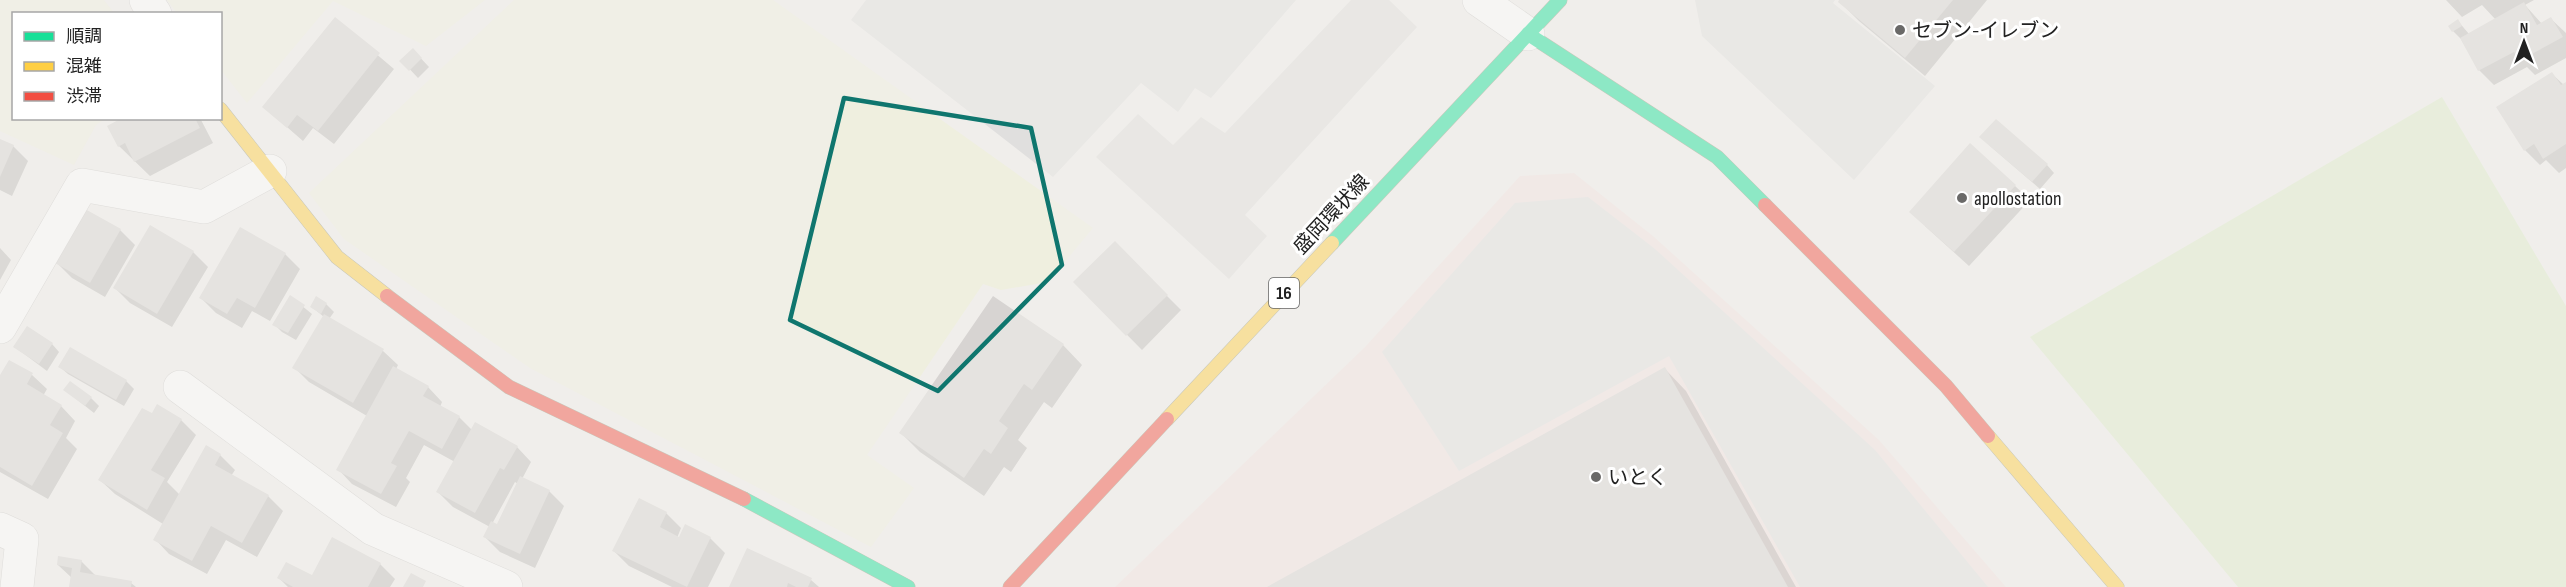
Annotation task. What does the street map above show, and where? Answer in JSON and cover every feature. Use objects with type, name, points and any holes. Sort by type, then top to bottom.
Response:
[{"type":"street","points":[[1479,0],[1717,157],[1946,386],[2116,587]]},
{"type":"street","name":"盛岡環状線","points":[[1010,587],[1560,0]]},
{"type":"street","points":[[222,111],[338,257],[441,338],[509,387],[727,490],[908,587]]},
{"type":"street","points":[[0,327],[82,184],[204,207],[270,171]]},
{"type":"street","points":[[180,387],[374,529],[506,587]]},
{"type":"street","points":[[0,529],[22,539],[17,587]]},
{"type":"highlighted area","points":[[844,98],[1031,128],[1062,265],[938,391],[790,320]]},
{"type":"shaded area","points":[[866,0],[1296,0],[1211,98],[1195,88],[1178,112],[1141,83],[1053,177],[851,20]]},
{"type":"shaded area","points":[[1351,0],[1389,0],[1417,27],[1245,215],[1267,236],[1229,279],[1096,157],[1138,114],[1173,145],[1201,117],[1225,133]]},
{"type":"shaded area","points":[[1695,0],[1835,0],[1833,3],[1935,86],[1854,180],[1702,36]]},
{"type":"shaded area","points":[[1574,173],[1653,236],[1879,440],[2006,587],[1115,587],[1365,347],[1520,176]]},
{"type":"shaded area","points":[[1588,197],[1655,249],[1875,450],[1988,587],[1800,587],[1669,356],[1459,471],[1382,352],[1515,203]]},
{"type":"green space","points":[[0,0],[104,0],[113,12],[12,12],[12,120],[104,120],[96,125],[74,165],[0,131]]},
{"type":"green space","points":[[167,0],[485,0],[426,46],[333,1],[247,103],[222,71],[222,12],[176,12]]},
{"type":"green space","points":[[514,0],[773,0],[1093,228],[1048,282],[1001,290],[983,284],[867,455],[914,488],[871,547],[530,368],[344,239],[309,193]]},
{"type":"green space","points":[[2442,97],[2566,306],[2566,587],[2238,587],[2030,337]]},
{"type":"building","name":"セブン-イレブン","points":[[1839,0],[1953,0],[1905,58],[1838,2]]},
{"type":"building","points":[[2524,2],[2537,25],[2551,17],[2563,37],[2519,61],[2514,52],[2478,71],[2460,38]]},
{"type":"building","points":[[335,17],[380,53],[318,131],[297,115],[287,128],[262,107]]},
{"type":"building","points":[[2458,19],[2462,26],[2452,32],[2448,26]]},
{"type":"building","points":[[413,48],[422,58],[409,71],[399,61]]},
{"type":"building","points":[[2552,72],[2561,85],[2566,82],[2566,144],[2543,159],[2534,144],[2524,151],[2496,107]]},
{"type":"building","points":[[1996,119],[2048,164],[2032,182],[1979,137]]},
{"type":"building","points":[[118,120],[196,120],[200,128],[134,162],[125,143],[118,147],[107,126]]},
{"type":"building","points":[[0,139],[14,145],[0,177]]},
{"type":"building","name":"apollostation","points":[[1970,143],[2016,185],[1954,252],[1909,212]]},
{"type":"building","points":[[85,209],[121,229],[90,283],[55,263]]},
{"type":"building","points":[[150,225],[194,251],[157,314],[113,288]]},
{"type":"building","points":[[240,227],[286,253],[255,308],[237,298],[227,314],[199,298]]},
{"type":"building","points":[[1115,241],[1168,295],[1126,336],[1073,282]]},
{"type":"building","points":[[290,295],[305,305],[288,333],[272,325]]},
{"type":"building","points":[[316,296],[327,303],[321,314],[310,307]]},
{"type":"building","points":[[993,296],[1064,344],[1032,390],[1024,384],[999,421],[1008,428],[991,454],[984,449],[964,478],[899,433]]},
{"type":"building","points":[[324,314],[384,349],[353,403],[292,368]]},
{"type":"building","points":[[27,326],[53,343],[39,364],[13,347]]},
{"type":"building","points":[[70,347],[127,380],[116,400],[58,367]]},
{"type":"building","points":[[9,360],[33,373],[27,384],[62,405],[50,425],[63,433],[32,486],[0,467],[0,375]]},
{"type":"building","points":[[393,366],[429,386],[423,396],[460,416],[442,449],[409,431],[391,463],[397,466],[381,494],[336,470]]},
{"type":"building","name":"いとく","points":[[1665,367],[1788,587],[1267,587]]},
{"type":"building","points":[[70,381],[92,397],[85,406],[63,390]]},
{"type":"building","points":[[157,404],[182,419],[151,470],[165,478],[147,510],[98,480],[142,408],[152,413]]},
{"type":"building","points":[[475,422],[518,446],[504,470],[500,468],[475,513],[436,492]]},
{"type":"building","points":[[206,445],[221,454],[215,465],[269,495],[242,543],[211,526],[192,561],[153,540]]},
{"type":"building","points":[[520,476],[550,490],[520,554],[483,537],[491,521],[497,524]]},
{"type":"building","points":[[639,498],[667,512],[660,527],[679,537],[685,524],[711,537],[687,587],[612,551]]},
{"type":"building","points":[[332,537],[381,563],[368,587],[293,587],[277,578],[286,562],[312,575]]},
{"type":"building","points":[[747,548],[812,578],[808,587],[796,587],[788,583],[787,587],[729,587]]},
{"type":"building","points":[[58,556],[82,560],[80,572],[132,581],[131,587],[69,587],[72,568],[57,565]]},
{"type":"building","points":[[411,573],[426,581],[423,587],[403,587]]},
{"type":"traffic: fast","points":[[1332,243],[1560,0]]},
{"type":"traffic: fast","points":[[1528,34],[1717,157],[1765,205]]},
{"type":"traffic: fast","points":[[744,499],[908,587]]},
{"type":"traffic: slow","points":[[222,112],[337,257],[387,296]]},
{"type":"traffic: slow","points":[[1167,419],[1332,243]]},
{"type":"traffic: slow","points":[[1988,436],[2117,587]]},
{"type":"traffic: jam","points":[[1765,205],[1946,386],[1988,436]]},
{"type":"traffic: jam","points":[[387,296],[509,387],[744,499]]},
{"type":"traffic: jam","points":[[1010,587],[1167,419]]},
{"type":"place","name":"セブン-イレブン","points":[[1900,30]]},
{"type":"place","name":"apollostation","points":[[1962,198]]},
{"type":"place","name":"いとく","points":[[1596,477]]}]
